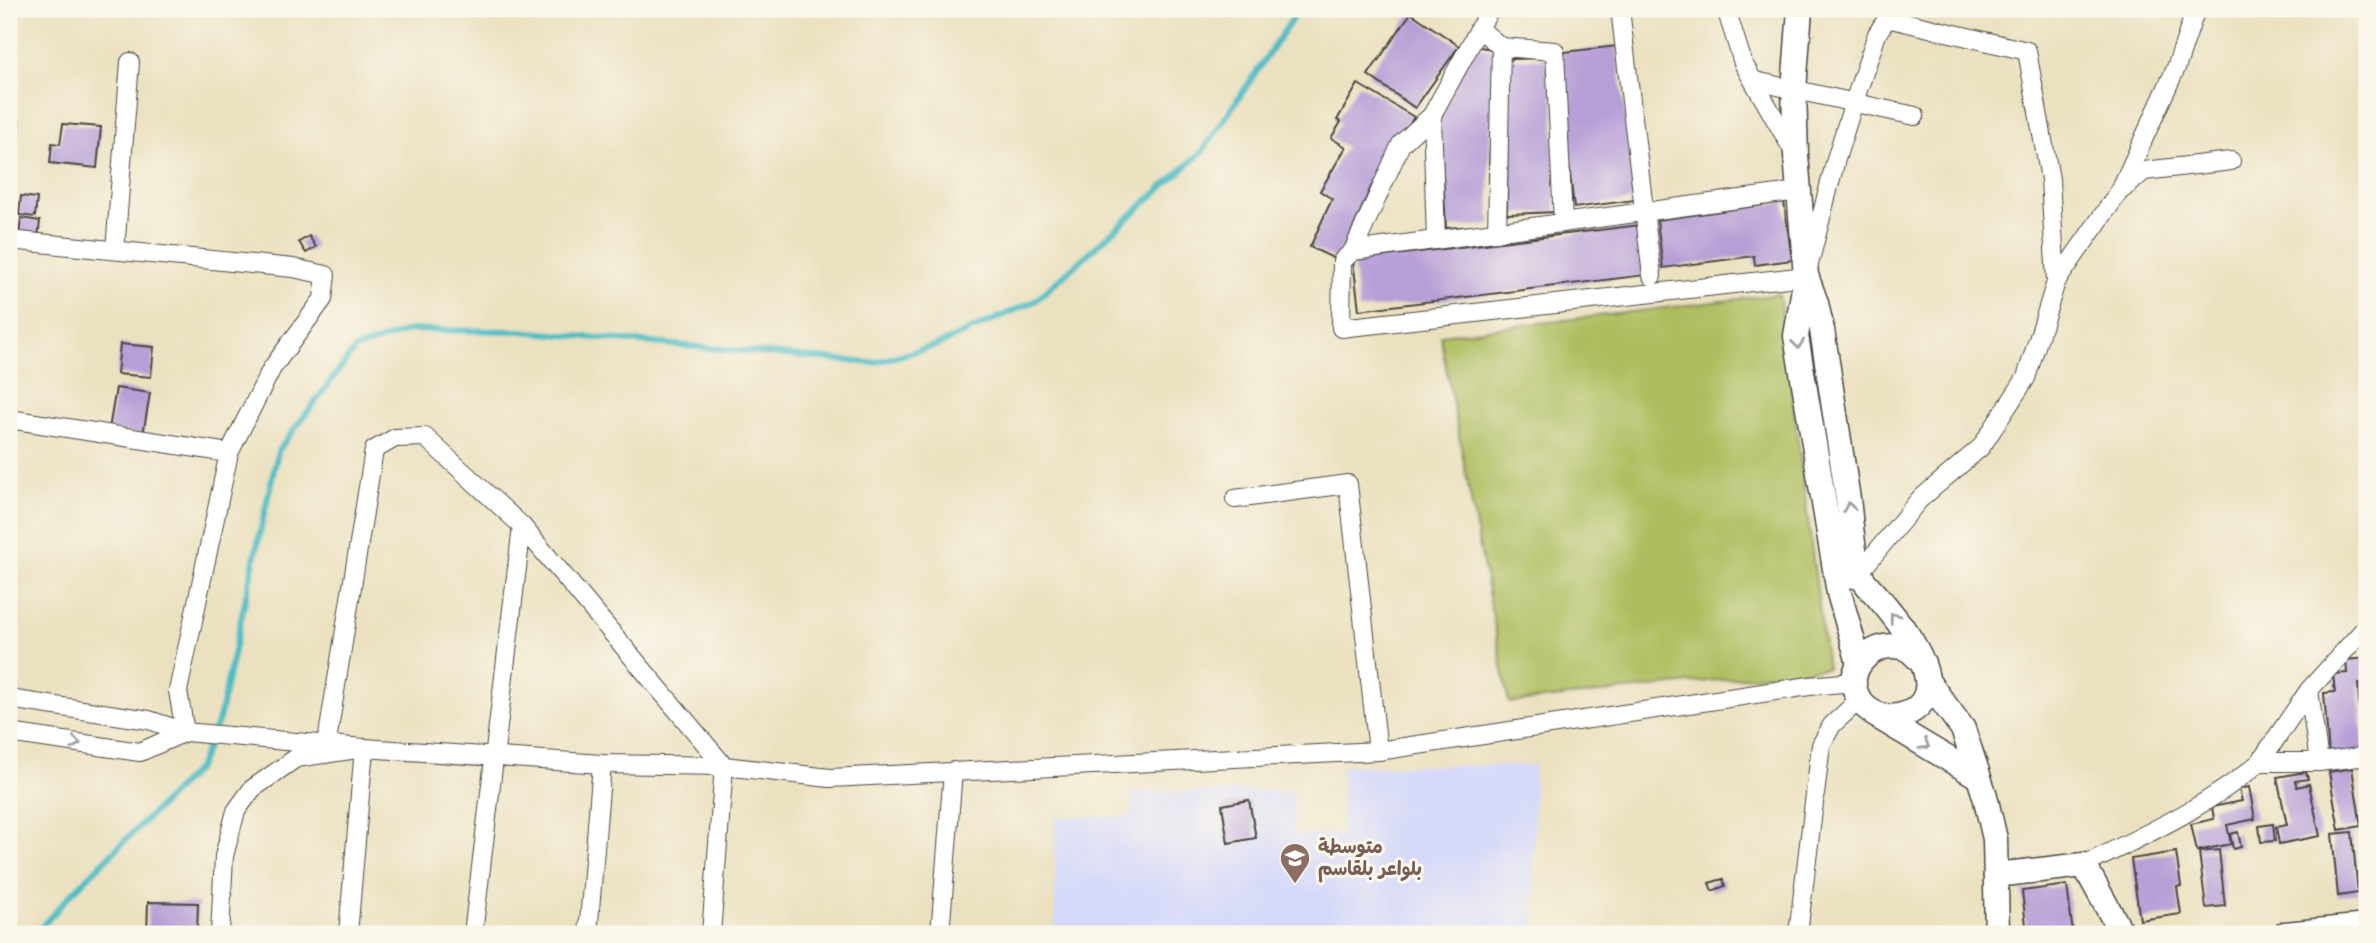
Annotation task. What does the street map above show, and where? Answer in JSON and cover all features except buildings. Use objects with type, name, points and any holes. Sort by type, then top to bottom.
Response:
[{"type":"main road","points":[[1800,9],[1794,90],[1796,155],[1806,276],[1796,336],[1839,593],[1861,690],[1891,719],[1909,713],[1923,700],[1925,672],[1909,650],[1891,645],[1872,650],[1861,690]]},
{"type":"main road","points":[[1806,276],[1822,330],[1859,574],[1897,619],[1937,696],[1963,729],[1985,796],[1995,839],[1997,934]]},
{"type":"main road","points":[[1861,690],[1977,776]]},
{"type":"main road","points":[[1996,874],[2084,865],[2122,934]]},
{"type":"main road","points":[[2285,934],[2367,926]]},
{"type":"street","points":[[1490,9],[1432,115],[1401,144],[1353,251],[1342,261],[1341,328],[1806,276],[1854,102],[1877,34],[1888,12],[2027,51],[2050,179],[2056,282]]},
{"type":"street","points":[[1619,9],[1652,276]]},
{"type":"street","points":[[1726,9],[1743,63],[1796,155]]},
{"type":"street","points":[[1839,593],[1859,574],[1919,500],[1980,447],[2026,378],[2056,282],[2119,192],[2176,68],[2196,9]]},
{"type":"street","points":[[1479,28],[1502,47],[1555,51],[1563,223]]},
{"type":"street","points":[[1497,232],[1502,47]]},
{"type":"street","points":[[115,250],[131,62]]},
{"type":"street","points":[[1755,81],[1915,116]]},
{"type":"street","points":[[1432,115],[1436,240]]},
{"type":"street","points":[[2119,192],[2144,171],[2231,161]]},
{"type":"street","points":[[1353,251],[1799,191]]},
{"type":"street","points":[[9,240],[293,268],[326,275],[324,299],[272,368],[229,453],[178,691],[185,732]]},
{"type":"street","points":[[9,419],[229,453]]},
{"type":"street","points":[[327,749],[374,450],[395,438],[425,437],[522,526],[724,766],[711,934]]},
{"type":"street","points":[[1235,499],[1348,484],[1378,751]]},
{"type":"street","points":[[473,934],[522,526]]},
{"type":"street","points":[[2084,865],[2187,814],[2241,779],[2260,762],[2309,690],[2367,626]]},
{"type":"street","points":[[9,699],[149,720],[185,732],[327,749],[364,748],[602,764],[724,766],[830,778],[1378,751],[1809,686],[1861,690]]},
{"type":"street","points":[[1798,934],[1821,745],[1832,725],[1861,690]]},
{"type":"street","points":[[2309,690],[2319,762]]},
{"type":"street","points":[[9,733],[140,752],[185,732]]},
{"type":"street","points":[[348,934],[364,748]]},
{"type":"street","points":[[220,934],[224,856],[236,811],[252,789],[296,758],[327,749]]},
{"type":"street","points":[[2260,762],[2319,762],[2367,756]]},
{"type":"street","points":[[588,934],[602,764]]},
{"type":"street","points":[[940,934],[953,771]]},
{"type":"shaded area","name":"متوسطة بلواعر بلقاسم","points":[[1534,765],[1534,934],[1055,934],[1055,817],[1131,817],[1132,792],[1294,791],[1294,835],[1341,835],[1342,766]]},
{"type":"green space","points":[[1779,294],[1827,668],[1509,703],[1440,335]]},
{"type":"waterway","points":[[35,934],[71,894],[198,768],[219,719],[278,451],[355,349],[410,330],[520,331],[873,363],[938,345],[1035,301],[1202,152],[1299,9]]},
{"type":"place","name":"متوسطة بلواعر بلقاسم","points":[[1295,885]]}]
